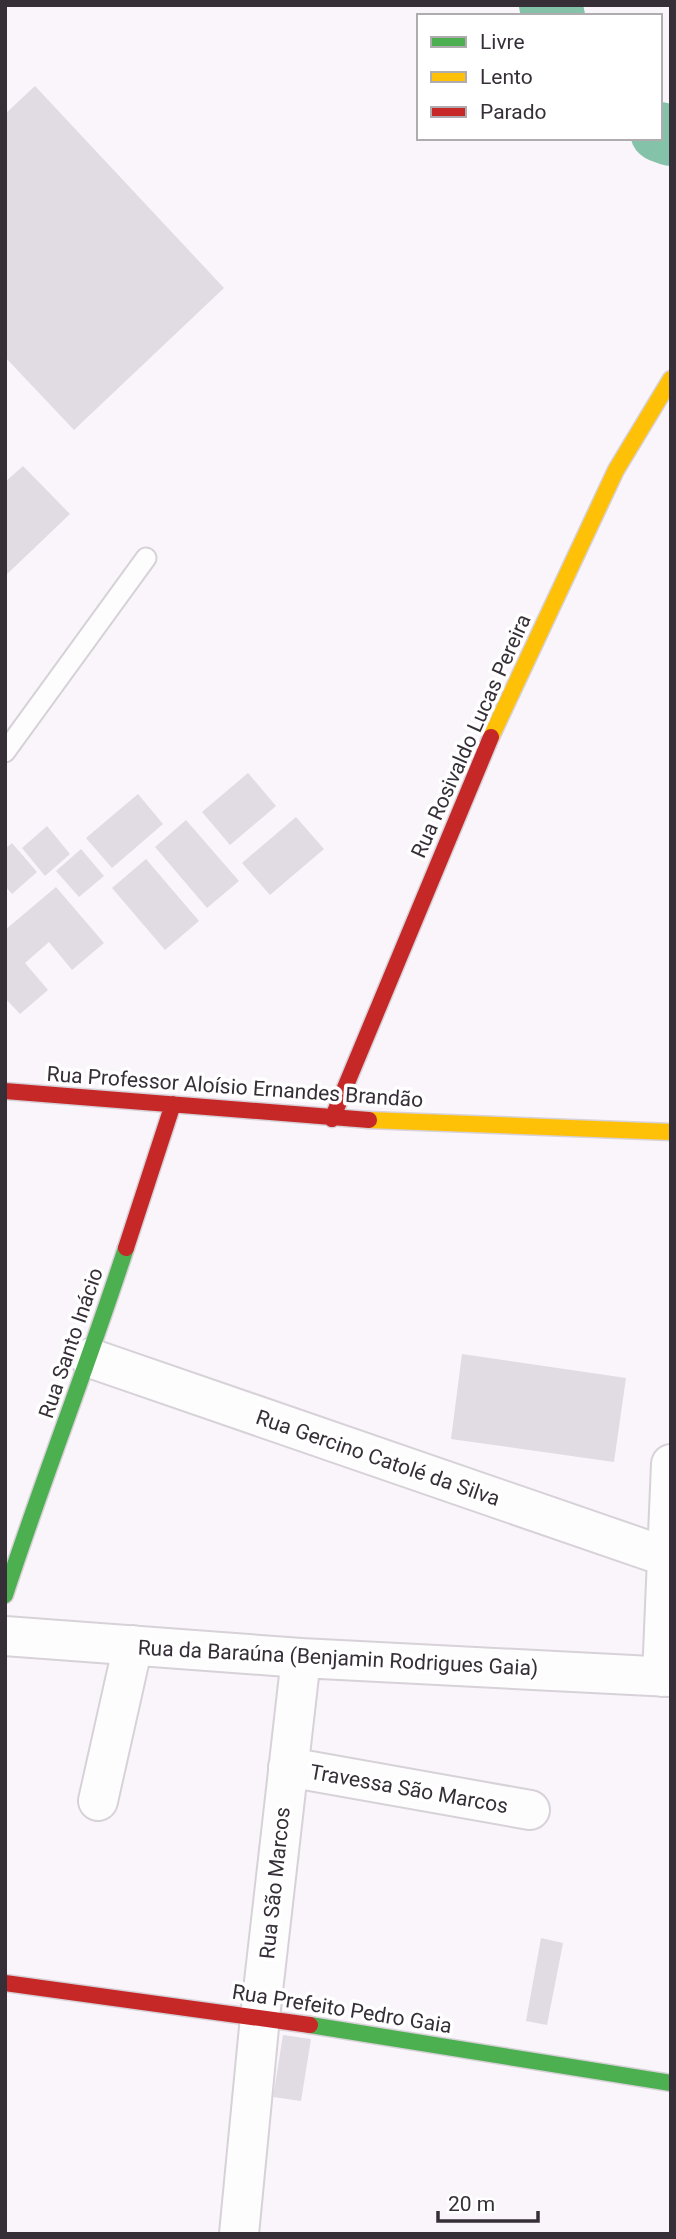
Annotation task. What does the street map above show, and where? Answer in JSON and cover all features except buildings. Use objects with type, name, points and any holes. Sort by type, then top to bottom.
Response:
[{"type":"street","name":"Rua Rosivaldo Lucas Pereira","points":[[332,1119],[496,724],[616,470],[671,379]]},
{"type":"street","name":"Rua Professor Aloísio Ernandes Brandão","points":[[5,1091],[332,1119],[671,1132]]},
{"type":"street","name":"Rua Santo Inácio","points":[[5,1595],[40,1488],[90,1358],[173,1104]]},
{"type":"street","name":"Rua Gercino Catolé da Silva","points":[[90,1358],[667,1557]]},
{"type":"street","points":[[667,1677],[667,1557],[671,1464]]},
{"type":"street","name":"Rua da Baraúna (Benjamin Rodrigues Gaia)","points":[[5,1636],[301,1658],[667,1677]]},
{"type":"street","points":[[97,1801],[133,1645]]},
{"type":"street","name":"Rua São Marcos","points":[[239,2234],[260,2017],[301,1658]]},
{"type":"street","name":"Travessa São Marcos","points":[[288,1767],[530,1810]]},
{"type":"street","name":"Rua Prefeito Pedro Gaia","points":[[5,1983],[260,2017],[671,2082]]},
{"type":"lane","points":[[5,752],[146,558]]},
{"type":"waterway","points":[[549,5],[554,14]]},
{"type":"waterway","points":[[662,133],[671,136]]},
{"type":"traffic: fast","points":[[5,1595],[126,1248]]},
{"type":"traffic: fast","points":[[310,2025],[671,2083]]},
{"type":"traffic: slow","points":[[491,737],[616,470],[671,379]]},
{"type":"traffic: slow","points":[[369,1120],[671,1132]]},
{"type":"traffic: jam","points":[[332,1119],[491,737]]},
{"type":"traffic: jam","points":[[5,1091],[369,1120]]},
{"type":"traffic: jam","points":[[126,1248],[173,1104]]},
{"type":"traffic: jam","points":[[5,1983],[310,2025]]}]
